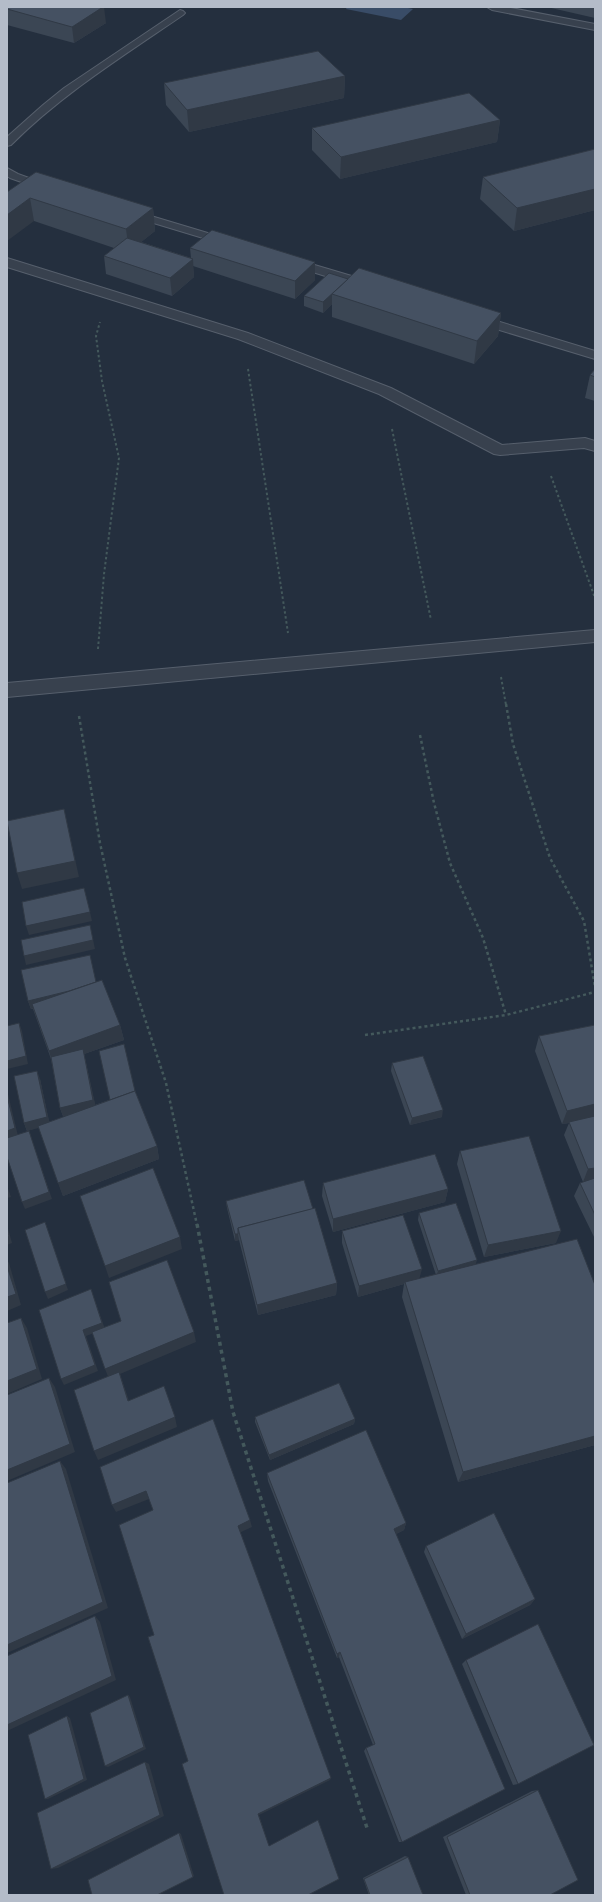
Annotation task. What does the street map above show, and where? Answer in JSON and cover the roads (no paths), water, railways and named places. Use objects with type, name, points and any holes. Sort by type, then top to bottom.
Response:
[{"type":"street","points":[[7,262],[243,336],[384,391],[500,450],[585,443],[595,446]]},
{"type":"street","points":[[7,690],[595,636]]},
{"type":"lane","points":[[498,8],[595,27]]},
{"type":"lane","points":[[7,144],[28,121],[96,71],[180,13]]},
{"type":"lane","points":[[7,171],[14,176],[60,192]]},
{"type":"lane","points":[[120,210],[240,246]]},
{"type":"lane","points":[[277,258],[360,283]]},
{"type":"lane","points":[[466,316],[595,355]]},
{"type":"water","points":[[347,7],[403,7],[413,9],[401,20],[346,9]]}]
